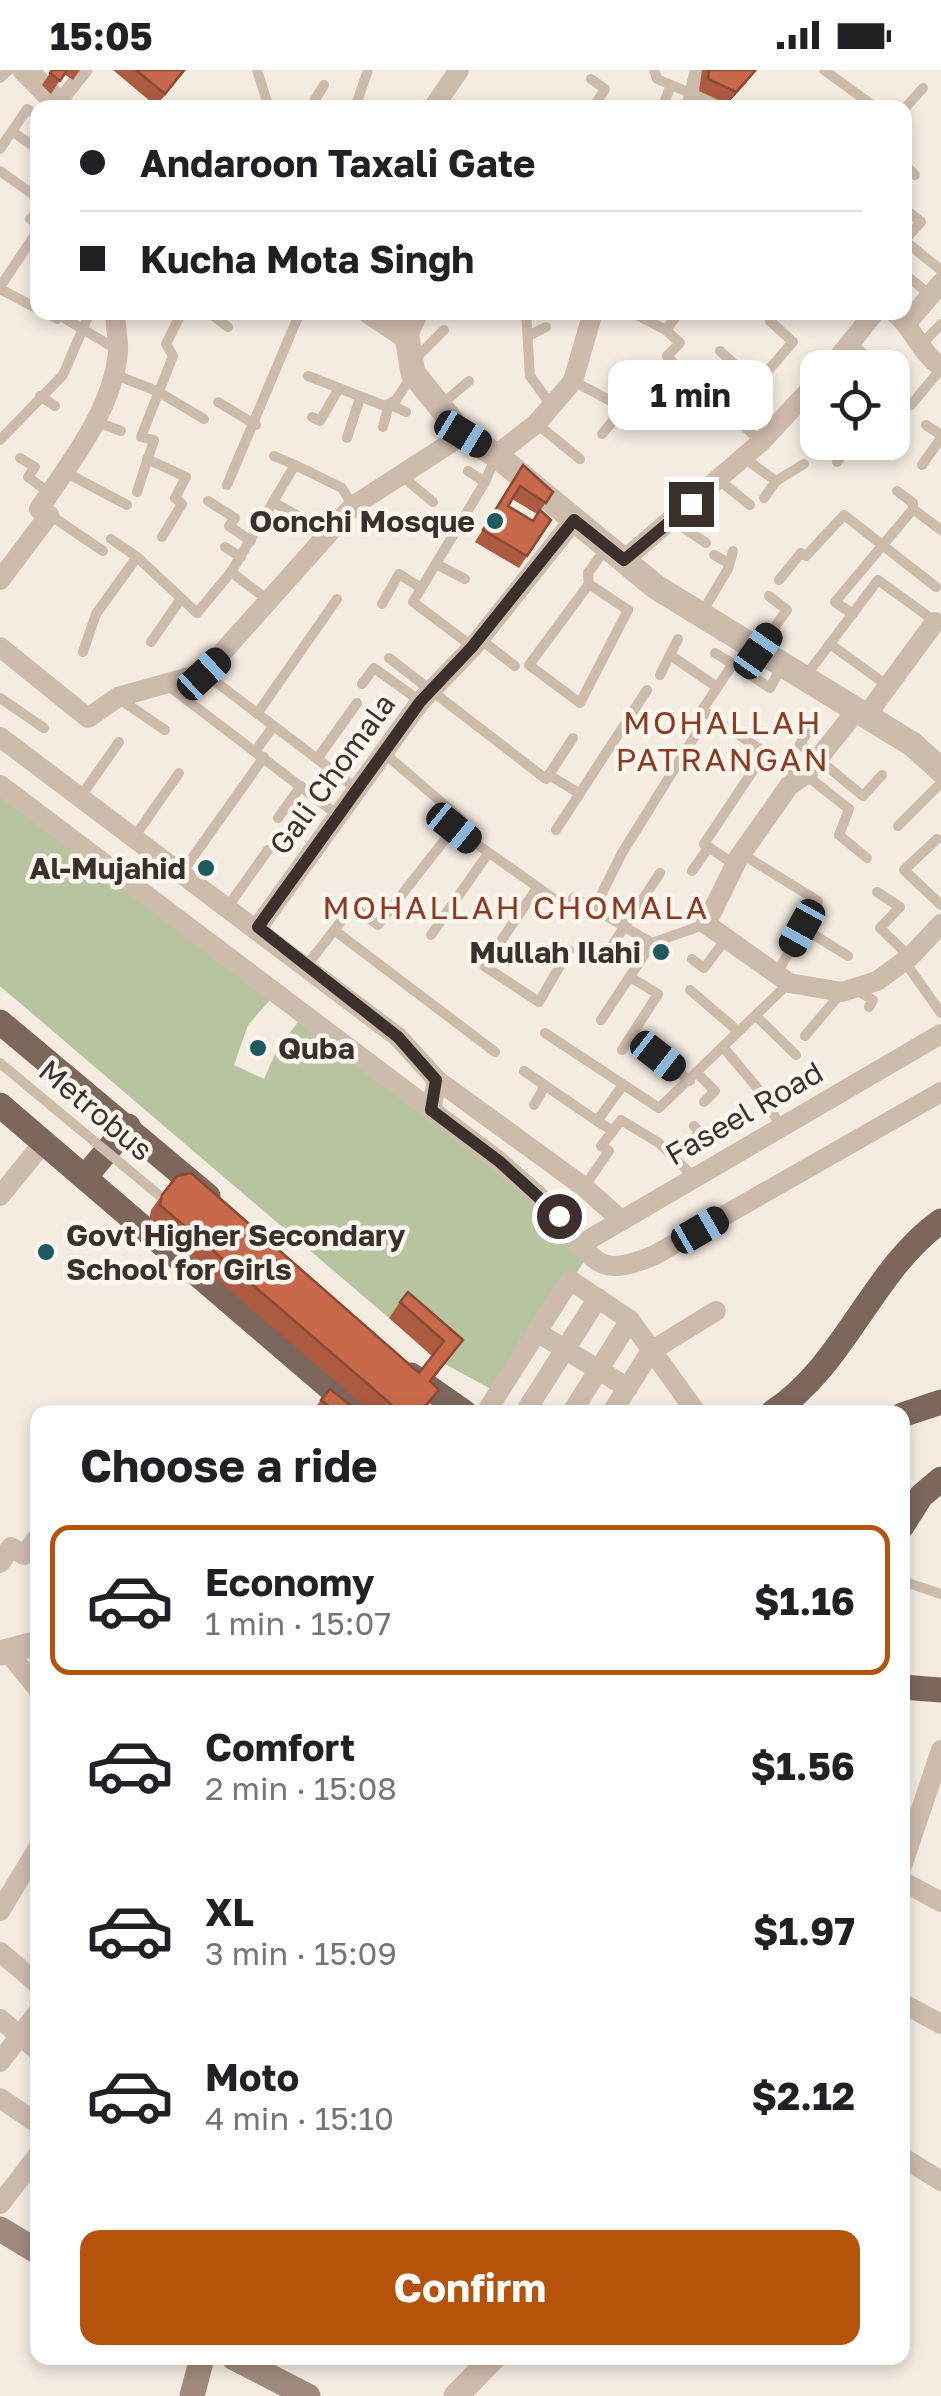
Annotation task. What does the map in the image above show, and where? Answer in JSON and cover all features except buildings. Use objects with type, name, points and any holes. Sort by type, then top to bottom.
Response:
[{"type":"main road","points":[[0,1022],[128,1126],[232,1218]]},
{"type":"main road","points":[[0,1105],[350,1405]]},
{"type":"main road","points":[[85,1177],[128,1126]]},
{"type":"main road","points":[[781,1405],[819,1370],[903,1258],[941,1221]]},
{"type":"main road","points":[[394,1360],[455,1405]]},
{"type":"main road","points":[[910,1412],[941,1402]]},
{"type":"main road","points":[[910,1513],[921,1496],[941,1480]]},
{"type":"main road","points":[[910,1688],[941,1690]]},
{"type":"main road","points":[[0,2230],[30,2247]]},
{"type":"main road","points":[[192,2396],[200,2365]]},
{"type":"main road","points":[[248,2365],[308,2396]]},
{"type":"street","points":[[25,70],[47,100]]},
{"type":"street","points":[[60,100],[85,70]]},
{"type":"street","points":[[438,100],[459,70]]},
{"type":"street","points":[[912,309],[936,289]]},
{"type":"street","points":[[0,580],[49,515],[39,509],[94,420],[118,350],[116,320]]},
{"type":"street","points":[[377,320],[411,358],[440,406],[463,434],[496,454],[656,587],[912,744],[941,770]]},
{"type":"street","points":[[411,358],[417,320]]},
{"type":"street","points":[[496,454],[536,423],[574,381],[591,320]]},
{"type":"street","points":[[844,350],[868,320]]},
{"type":"street","points":[[902,320],[919,348],[941,368]]},
{"type":"street","points":[[615,554],[672,520],[744,458],[800,400]]},
{"type":"street","points":[[0,646],[88,718],[118,698],[204,674],[326,532],[354,506],[463,434]]},
{"type":"street","name":"Gali Chomala","points":[[258,927],[427,696],[476,643],[574,520]]},
{"type":"street","points":[[939,624],[888,686],[788,786],[738,859],[706,924],[782,979],[846,989],[877,981],[907,959],[941,924]]},
{"type":"street","points":[[0,737],[307,965],[398,1037],[436,1080],[584,1187],[621,1220]]},
{"type":"street","points":[[0,785],[500,1162],[559,1216],[578,1246],[601,1264],[624,1269],[941,1092]]},
{"type":"street","name":"Faseel Road","points":[[578,1246],[941,1034]]},
{"type":"street","points":[[431,1110],[436,1080]]},
{"type":"street","points":[[0,1196],[44,1142]]},
{"type":"street","points":[[490,1405],[570,1280],[630,1320],[691,1405]]},
{"type":"street","points":[[530,1405],[598,1298]]},
{"type":"street","points":[[617,1405],[651,1351],[716,1311]]},
{"type":"street","points":[[576,1405],[630,1320]]},
{"type":"street","points":[[537,1332],[628,1388]]},
{"type":"street","points":[[0,1563],[11,1547],[24,1555],[30,1547]]},
{"type":"street","points":[[30,1644],[4,1652],[30,1681]]},
{"type":"street","points":[[910,1842],[941,1750]]},
{"type":"street","points":[[0,1911],[30,1861]]},
{"type":"street","points":[[910,1885],[941,1902]]},
{"type":"street","points":[[0,1952],[30,1977]]},
{"type":"street","points":[[910,2007],[941,2024]]},
{"type":"street","points":[[0,2020],[30,2045]]},
{"type":"street","points":[[0,2062],[30,2022]]},
{"type":"street","points":[[0,2098],[30,2119]]},
{"type":"street","points":[[910,2162],[941,2181]]},
{"type":"street","points":[[0,2204],[30,2165]]},
{"type":"street","points":[[456,2396],[486,2365]]},
{"type":"lane","points":[[0,78],[8,70]]},
{"type":"lane","points":[[257,70],[266,100]]},
{"type":"lane","points":[[358,100],[368,70]]},
{"type":"lane","points":[[654,70],[657,79],[696,91]]},
{"type":"lane","points":[[824,70],[865,100]]},
{"type":"lane","points":[[591,80],[605,89],[598,100]]},
{"type":"lane","points":[[315,100],[324,85]]},
{"type":"lane","points":[[665,100],[671,86]]},
{"type":"lane","points":[[912,100],[923,88]]},
{"type":"lane","points":[[0,148],[30,109]]},
{"type":"lane","points":[[13,132],[30,144]]},
{"type":"lane","points":[[0,171],[30,192]]},
{"type":"lane","points":[[912,172],[915,175]]},
{"type":"lane","points":[[912,214],[921,222],[912,232]]},
{"type":"lane","points":[[30,242],[4,274],[0,288],[30,305]]},
{"type":"lane","points":[[912,246],[941,270]]},
{"type":"lane","points":[[912,277],[936,289]]},
{"type":"lane","points":[[67,320],[118,350]]},
{"type":"lane","points":[[0,440],[62,375],[88,320]]},
{"type":"lane","points":[[137,492],[154,440],[141,437],[173,356],[166,344],[178,320]]},
{"type":"lane","points":[[220,320],[228,327]]},
{"type":"lane","points":[[227,485],[256,425],[297,320]]},
{"type":"lane","points":[[527,320],[530,376],[552,406]]},
{"type":"lane","points":[[646,320],[680,343],[667,356],[688,378]]},
{"type":"lane","points":[[666,330],[674,320]]},
{"type":"lane","points":[[730,414],[793,342],[770,320]]},
{"type":"lane","points":[[919,348],[941,324]]},
{"type":"lane","points":[[528,336],[546,326]]},
{"type":"lane","points":[[383,427],[389,404],[411,358],[444,330]]},
{"type":"lane","points":[[850,342],[859,350]]},
{"type":"lane","points":[[720,351],[756,384]]},
{"type":"lane","points":[[910,404],[941,368]]},
{"type":"lane","points":[[112,374],[157,391],[204,419]]},
{"type":"lane","points":[[308,376],[406,412]]},
{"type":"lane","points":[[440,406],[469,380]]},
{"type":"lane","points":[[574,381],[636,423]]},
{"type":"lane","points":[[312,417],[320,421],[338,390]]},
{"type":"lane","points":[[40,396],[55,406]]},
{"type":"lane","points":[[346,438],[360,398]]},
{"type":"lane","points":[[715,399],[761,442]]},
{"type":"lane","points":[[218,402],[256,425]]},
{"type":"lane","points":[[796,404],[800,407]]},
{"type":"lane","points":[[602,434],[622,410]]},
{"type":"lane","points":[[94,420],[121,431]]},
{"type":"lane","points":[[536,423],[580,458]]},
{"type":"lane","points":[[922,465],[941,436],[926,425]]},
{"type":"lane","points":[[496,454],[485,482],[413,602],[515,666]]},
{"type":"lane","points":[[274,456],[342,488],[354,506]]},
{"type":"lane","points":[[20,458],[34,467],[28,477],[50,493]]},
{"type":"lane","points":[[744,458],[776,481]]},
{"type":"lane","points":[[147,459],[186,478],[174,498],[182,504],[162,537]]},
{"type":"lane","points":[[764,498],[776,481],[804,464]]},
{"type":"lane","points":[[110,539],[137,557],[197,613],[241,557],[295,466]]},
{"type":"lane","points":[[468,471],[485,482]]},
{"type":"lane","points":[[65,472],[127,505]]},
{"type":"lane","points":[[401,475],[433,502]]},
{"type":"lane","points":[[719,480],[750,506]]},
{"type":"lane","points":[[852,614],[835,602],[913,509],[914,502],[897,491]]},
{"type":"lane","points":[[208,500],[235,518],[230,526],[251,541]]},
{"type":"lane","points":[[274,503],[326,532]]},
{"type":"lane","points":[[913,509],[941,530]]},
{"type":"lane","points":[[49,515],[103,550]]},
{"type":"lane","points":[[779,580],[801,553],[806,556],[844,515],[936,587]]},
{"type":"lane","points":[[672,520],[706,544]]},
{"type":"lane","points":[[225,547],[241,557]]},
{"type":"lane","points":[[700,615],[728,569],[733,550]]},
{"type":"lane","points":[[589,584],[628,610],[580,703],[529,665],[589,584],[588,573],[615,554]]},
{"type":"lane","points":[[714,555],[728,562]]},
{"type":"lane","points":[[83,652],[96,614],[137,557]]},
{"type":"lane","points":[[436,564],[465,580]]},
{"type":"lane","points":[[862,567],[939,624]]},
{"type":"lane","points":[[231,572],[268,600]]},
{"type":"lane","points":[[382,604],[399,574],[422,588]]},
{"type":"lane","points":[[715,653],[770,688],[830,644],[878,580]]},
{"type":"lane","points":[[758,651],[787,610],[769,596]]},
{"type":"lane","points":[[151,642],[180,600]]},
{"type":"lane","points":[[257,714],[336,600]]},
{"type":"lane","points":[[660,675],[678,639]]},
{"type":"lane","points":[[830,644],[888,686]]},
{"type":"lane","points":[[670,655],[717,687]]},
{"type":"lane","points":[[389,658],[427,696]]},
{"type":"lane","points":[[733,664],[702,710],[764,754],[863,796],[882,774]]},
{"type":"lane","points":[[362,684],[374,668],[427,696],[546,779],[573,738]]},
{"type":"lane","points":[[204,674],[357,789]]},
{"type":"lane","points":[[165,683],[339,816]]},
{"type":"lane","points":[[556,830],[577,792],[594,775],[647,690]]},
{"type":"lane","points":[[0,698],[44,728]]},
{"type":"lane","points":[[118,698],[165,730]]},
{"type":"lane","points":[[317,760],[358,703]]},
{"type":"lane","points":[[184,872],[260,754],[273,727]]},
{"type":"lane","points":[[810,728],[800,744],[808,770],[848,810],[839,834],[867,858]]},
{"type":"lane","points":[[594,909],[622,853],[698,730]]},
{"type":"lane","points":[[81,796],[118,742]]},
{"type":"lane","points":[[307,965],[354,906],[378,924],[461,819],[384,753]]},
{"type":"lane","points":[[545,1033],[660,1108],[756,1016],[782,979],[802,928],[822,904],[704,844],[764,754]]},
{"type":"lane","points":[[136,836],[179,773]]},
{"type":"lane","points":[[549,774],[577,792]]},
{"type":"lane","points":[[898,826],[941,783]]},
{"type":"lane","points":[[278,818],[301,786]]},
{"type":"lane","points":[[454,828],[486,855],[567,908],[574,897],[652,943]]},
{"type":"lane","points":[[937,839],[904,870],[941,905]]},
{"type":"lane","points":[[692,871],[709,847]]},
{"type":"lane","points":[[229,905],[268,850]]},
{"type":"lane","points":[[431,935],[486,855]]},
{"type":"lane","points":[[607,953],[660,873]]},
{"type":"lane","points":[[536,888],[484,966],[540,1002],[569,950]]},
{"type":"lane","points":[[878,892],[900,907],[880,928],[907,959],[941,1013]]},
{"type":"lane","points":[[600,1020],[652,943],[706,924]]},
{"type":"lane","points":[[802,928],[848,956]]},
{"type":"lane","points":[[334,930],[495,1052]]},
{"type":"lane","points":[[692,959],[704,968],[726,939]]},
{"type":"lane","points":[[622,1050],[658,994],[630,977]]},
{"type":"lane","points":[[805,1036],[846,989],[873,1000],[869,1007]]},
{"type":"lane","points":[[690,990],[738,1031]]},
{"type":"lane","points":[[756,1016],[796,1056]]},
{"type":"lane","points":[[723,1047],[752,1081],[780,1125]]},
{"type":"lane","points":[[658,1056],[715,1091],[704,1102]]},
{"type":"lane","name":"Metrobus","points":[[0,1063],[160,1196]]},
{"type":"lane","points":[[524,1072],[612,1131]]},
{"type":"lane","points":[[596,1121],[623,1085]]},
{"type":"lane","points":[[534,1105],[545,1086]]},
{"type":"lane","points":[[584,1187],[608,1151],[601,1146],[621,1120],[672,1154],[694,1176]]},
{"type":"lane","points":[[672,1154],[700,1132],[694,1126]]},
{"type":"lane","points":[[910,1584],[941,1594]]},
{"type":"lane","points":[[910,1677],[941,1682]]},
{"type":"green space","points":[[0,785],[276,993],[248,1025],[234,1065],[264,1079],[278,1047],[304,1015],[500,1162],[589,1254],[498,1393],[445,1364],[397,1309],[389,1318],[0,986]]},
{"type":"place","name":"Oonchi Mosque","points":[[495,521]]},
{"type":"place","name":"Al-Mujahid","points":[[206,868]]},
{"type":"place","name":"Mullah Ilahi","points":[[661,952]]},
{"type":"place","name":"Quba","points":[[258,1048]]},
{"type":"place","name":"Govt Higher Secondary School for Girls","points":[[46,1252]]},
{"type":"district","name":"MOHALLAH PATRANGAN","points":[[723,740]]},
{"type":"district","name":"MOHALLAH CHOMALA","points":[[516,907]]},
{"type":"route","points":[[559,1216],[500,1162],[431,1110],[436,1080],[398,1037],[258,927],[420,702],[472,647],[574,520],[624,560],[691,504]]}]
